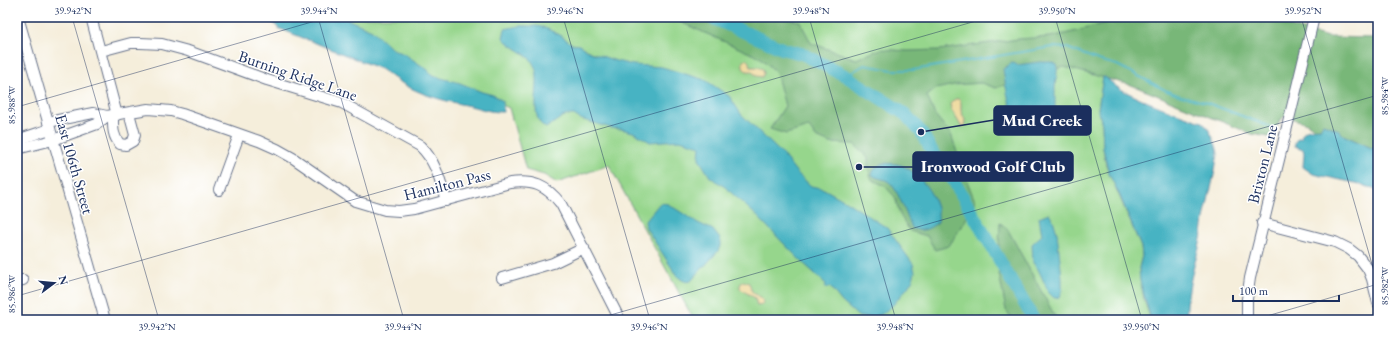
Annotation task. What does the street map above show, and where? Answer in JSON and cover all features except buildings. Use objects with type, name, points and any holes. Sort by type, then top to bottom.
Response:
[{"type":"street","name":"East 106th Street","points":[[18,17],[105,320]]},
{"type":"street","points":[[91,17],[101,51],[112,115],[113,131],[115,138],[120,144],[126,145],[133,141],[135,134],[129,113]]},
{"type":"street","name":"Brixton Lane","points":[[1247,320],[1247,298],[1250,278],[1262,223],[1314,17]]},
{"type":"street","name":"Burning Ridge Lane","points":[[101,51],[140,42],[162,44],[188,51],[267,80],[342,103],[420,146],[428,153],[437,171],[446,201]]},
{"type":"street","name":"Hamilton Pass","points":[[17,140],[49,126],[93,113],[112,115],[148,109],[171,111],[259,141],[293,158],[355,201],[385,210],[399,211],[420,208],[510,183],[532,182],[542,186],[553,194],[561,204],[620,320]]},
{"type":"street","name":"Hamilton Pass","points":[[17,149],[53,140],[97,124],[112,115]]},
{"type":"street","points":[[220,190],[239,135]]},
{"type":"street","points":[[1262,223],[1335,242],[1349,249],[1358,256],[1368,269],[1378,303]]},
{"type":"street","points":[[502,278],[553,263],[584,248]]},
{"type":"green space","points":[[301,17],[1157,17],[1103,77],[1098,109],[1102,124],[1103,148],[1106,165],[1141,247],[1142,256],[1139,268],[1144,300],[1151,320],[694,320],[609,165],[557,183],[544,175],[526,170],[509,108]]},
{"type":"green space","points":[[669,17],[775,17],[800,21],[811,43],[856,59],[881,49],[907,51],[939,50],[1018,39],[1050,37],[1128,17],[1278,17],[1278,21],[1289,26],[1328,37],[1378,38],[1378,151],[1343,135],[1339,130],[1323,124],[1321,128],[1315,129],[1307,123],[1284,116],[1269,137],[1252,134],[1134,86],[1064,67],[1033,75],[996,88],[981,83],[954,85],[936,89],[927,96],[935,115],[951,134],[975,201],[965,221],[949,246],[935,250],[927,236],[910,231],[900,215],[895,197],[885,186],[871,179],[868,167],[868,158],[854,144],[830,143],[816,137],[809,127],[786,134],[770,129],[785,106],[776,72],[761,58]]},
{"type":"green space","points":[[1000,223],[1007,228],[1057,320],[1013,320],[1006,310],[998,268]]},
{"type":"sand","points":[[746,59],[749,62],[750,67],[758,67],[763,69],[764,73],[762,77],[756,76],[752,71],[747,71],[744,69],[743,61]]},
{"type":"sand","points":[[955,99],[959,99],[961,103],[961,111],[965,120],[964,127],[961,126],[951,109],[950,104]]},
{"type":"sand","points":[[743,281],[749,283],[753,292],[762,298],[762,305],[757,306],[755,298],[740,289],[740,285]]},
{"type":"water","points":[[268,17],[342,17],[372,30],[391,48],[406,55],[428,70],[433,76],[460,83],[493,95],[503,101],[503,112],[486,110],[446,101],[414,90],[383,70],[278,28]]},
{"type":"water","points":[[519,26],[543,27],[560,35],[572,44],[579,45],[590,52],[616,61],[633,65],[662,67],[705,80],[729,96],[741,114],[782,154],[798,174],[811,186],[824,189],[887,228],[913,264],[915,272],[908,287],[893,305],[882,314],[873,317],[859,317],[842,302],[830,287],[825,288],[826,284],[757,216],[725,187],[710,177],[699,159],[700,146],[680,140],[650,142],[633,132],[611,128],[580,119],[574,115],[562,117],[546,128],[540,123],[537,117],[537,74],[535,67],[525,54],[503,38],[505,29]]},
{"type":"water","points":[[1051,62],[1056,64],[1057,70],[1053,125],[1048,130],[1044,131],[1026,127],[1016,117],[1008,99],[1003,69],[1012,63],[1017,65]]},
{"type":"water","points":[[1103,77],[1117,87],[1137,97],[1202,122],[1210,132],[1216,146],[1218,155],[1190,284],[1187,303],[1187,320],[1151,320],[1140,281],[1139,268],[1142,256],[1141,247],[1120,196],[1109,174],[1103,148],[1102,124],[1098,109]]},
{"type":"water","points":[[1323,124],[1339,130],[1343,135],[1378,151],[1378,191],[1360,184],[1313,174],[1303,167],[1303,149],[1295,146],[1295,142],[1298,138],[1301,138],[1302,134],[1306,130],[1321,128]]},
{"type":"water","points":[[884,163],[903,166],[910,170],[923,182],[933,198],[938,214],[938,222],[932,227],[925,230],[912,228],[896,191],[889,182],[872,175],[879,165]]},
{"type":"water","points":[[660,203],[668,204],[698,223],[713,230],[720,239],[718,251],[689,282],[682,280],[677,276],[646,228],[645,221]]},
{"type":"water","points":[[1049,213],[1057,233],[1062,278],[1062,290],[1060,297],[1054,298],[1049,293],[1038,269],[1033,263],[1032,244],[1042,235],[1039,217]]},
{"type":"waterway","points":[[710,17],[783,49],[803,54],[846,76],[905,114],[921,132],[935,156],[952,178],[1034,320]]},
{"type":"waterway","points":[[846,76],[864,65],[893,70],[913,70],[1052,47],[1067,48],[1098,60],[1117,65],[1167,91],[1205,102],[1271,127]]},
{"type":"place","name":"Mud Creek","points":[[921,132]]},
{"type":"place","name":"Ironwood Golf Club","points":[[859,167]]}]
